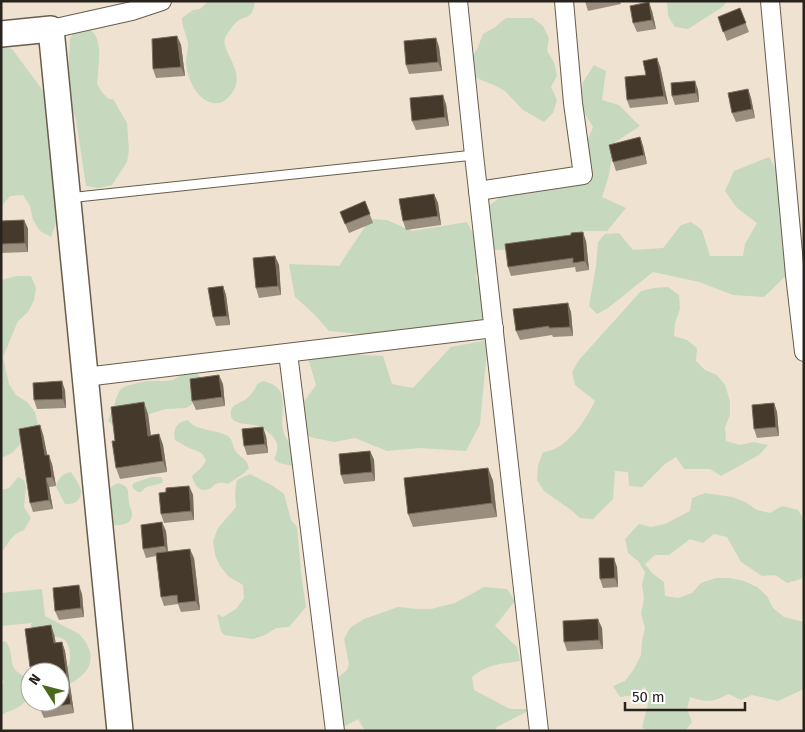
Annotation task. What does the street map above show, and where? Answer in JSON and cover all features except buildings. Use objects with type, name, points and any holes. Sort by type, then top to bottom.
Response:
[{"type":"street","points":[[1,34],[51,30],[132,11],[162,1]]},
{"type":"street","points":[[458,1],[539,731]]},
{"type":"street","points":[[478,190],[583,175],[573,103],[564,1]]},
{"type":"street","points":[[770,1],[795,275],[804,352]]},
{"type":"street","points":[[51,30],[120,731]]},
{"type":"street","points":[[85,377],[494,328]]},
{"type":"street","points":[[288,352],[335,731]]},
{"type":"lane","points":[[68,198],[474,155]]},
{"type":"green space","points":[[209,1],[255,1],[251,14],[237,21],[225,38],[226,48],[234,65],[237,78],[232,94],[219,103],[212,103],[206,100],[195,90],[186,63],[188,44],[182,18],[193,10],[200,9]]},
{"type":"green space","points":[[667,1],[728,1],[721,8],[688,29],[675,27],[668,16]]},
{"type":"green space","points":[[506,18],[533,18],[543,26],[549,38],[547,51],[554,62],[557,76],[551,87],[557,100],[553,113],[544,122],[523,110],[505,91],[469,73],[471,59],[483,34]]},
{"type":"green space","points":[[78,27],[87,28],[96,37],[99,52],[97,83],[105,96],[113,99],[127,123],[129,150],[127,162],[112,185],[99,188],[86,186],[76,120],[67,94],[70,38]]},
{"type":"green space","points":[[1,46],[12,49],[44,92],[49,105],[60,211],[51,237],[40,231],[33,220],[30,206],[23,195],[10,196],[1,207]]},
{"type":"green space","points":[[594,65],[606,71],[602,100],[619,105],[640,126],[614,143],[609,175],[602,197],[626,208],[607,231],[582,231],[559,242],[535,249],[494,250],[484,210],[503,195],[590,168],[585,146],[593,127],[580,106],[583,82]]},
{"type":"green space","points":[[769,157],[784,182],[779,211],[794,260],[791,271],[764,297],[733,295],[699,282],[653,272],[608,308],[597,314],[589,306],[598,242],[605,234],[619,233],[633,250],[663,248],[681,225],[691,222],[702,230],[710,256],[743,256],[745,244],[757,223],[737,208],[725,191],[734,171]]},
{"type":"green space","points":[[370,219],[387,220],[412,231],[467,222],[479,245],[476,278],[488,303],[477,332],[383,336],[329,331],[295,297],[289,264],[339,266]]},
{"type":"green space","points":[[17,276],[31,276],[36,288],[34,300],[28,312],[18,321],[3,357],[9,384],[16,395],[27,402],[35,412],[38,425],[12,453],[1,458],[1,280]]},
{"type":"green space","points":[[668,287],[679,295],[680,309],[675,323],[674,336],[687,340],[697,348],[696,361],[705,370],[717,375],[725,385],[730,401],[730,415],[725,427],[726,441],[740,445],[754,442],[768,445],[759,455],[721,476],[710,469],[684,469],[676,457],[665,464],[642,487],[629,486],[628,472],[615,471],[613,499],[593,519],[580,518],[544,491],[537,480],[538,465],[543,452],[556,448],[575,433],[595,401],[575,385],[572,372],[579,360],[641,291]]},
{"type":"green space","points":[[488,340],[480,424],[466,451],[419,448],[387,451],[355,438],[334,442],[310,437],[292,418],[316,385],[307,355],[347,354],[383,356],[392,384],[413,388],[451,347]]},
{"type":"green space","points":[[191,369],[200,377],[194,403],[186,408],[166,409],[113,425],[108,421],[120,390],[126,386],[146,381],[173,380]]},
{"type":"green space","points":[[263,381],[273,384],[282,395],[282,426],[298,462],[292,466],[279,463],[274,459],[277,452],[277,444],[269,433],[258,426],[236,422],[231,416],[233,407],[248,397],[257,384]]},
{"type":"green space","points":[[188,420],[191,424],[201,428],[228,436],[235,451],[245,460],[249,468],[228,484],[217,483],[210,489],[205,490],[197,487],[192,476],[206,461],[201,453],[175,440],[174,433],[178,424]]},
{"type":"green space","points":[[71,472],[81,490],[81,494],[77,502],[65,504],[56,487],[61,477]]},
{"type":"green space","points":[[250,474],[284,494],[291,520],[297,527],[306,607],[289,627],[276,628],[265,635],[253,639],[224,635],[221,631],[217,614],[223,617],[236,609],[244,598],[243,585],[229,577],[220,566],[215,555],[213,541],[218,528],[236,507],[235,492],[237,480]]},
{"type":"green space","points":[[18,477],[24,480],[26,487],[24,507],[31,518],[24,530],[13,536],[1,553],[1,490],[9,488]]},
{"type":"green space","points":[[151,477],[161,477],[162,483],[146,487],[141,492],[133,488],[134,483]]},
{"type":"green space","points":[[118,483],[125,486],[128,490],[132,514],[130,521],[117,525],[110,524],[108,493],[112,486]]},
{"type":"green space","points":[[705,493],[732,497],[745,502],[757,510],[770,513],[782,506],[798,510],[804,519],[804,576],[801,579],[787,583],[775,575],[762,576],[741,562],[727,537],[714,534],[703,543],[690,539],[669,555],[655,555],[645,564],[653,574],[664,582],[665,596],[678,598],[692,593],[701,583],[716,578],[730,578],[744,581],[757,587],[767,596],[773,608],[784,617],[804,622],[804,689],[778,701],[752,695],[741,700],[729,694],[710,701],[690,697],[687,709],[692,722],[685,731],[646,731],[642,727],[649,700],[645,687],[633,695],[620,697],[613,686],[625,681],[634,669],[641,655],[645,628],[641,614],[644,598],[642,585],[645,572],[638,561],[628,553],[625,539],[639,524],[651,527],[665,524],[690,511],[692,498]]},
{"type":"green space","points":[[484,587],[507,589],[515,601],[495,626],[517,647],[520,661],[494,665],[483,669],[472,677],[474,690],[510,709],[532,709],[497,727],[495,731],[365,731],[358,719],[336,731],[337,678],[347,670],[349,664],[344,639],[350,628],[364,619],[398,607],[431,609],[455,603]]},
{"type":"green space","points":[[42,589],[45,616],[79,634],[90,652],[89,667],[78,679],[70,684],[69,649],[65,640],[59,637],[41,636],[32,631],[32,623],[1,626],[1,593]]},
{"type":"green space","points":[[5,641],[9,646],[13,666],[20,674],[20,706],[1,716],[1,687],[4,682],[1,678],[1,642]]}]
